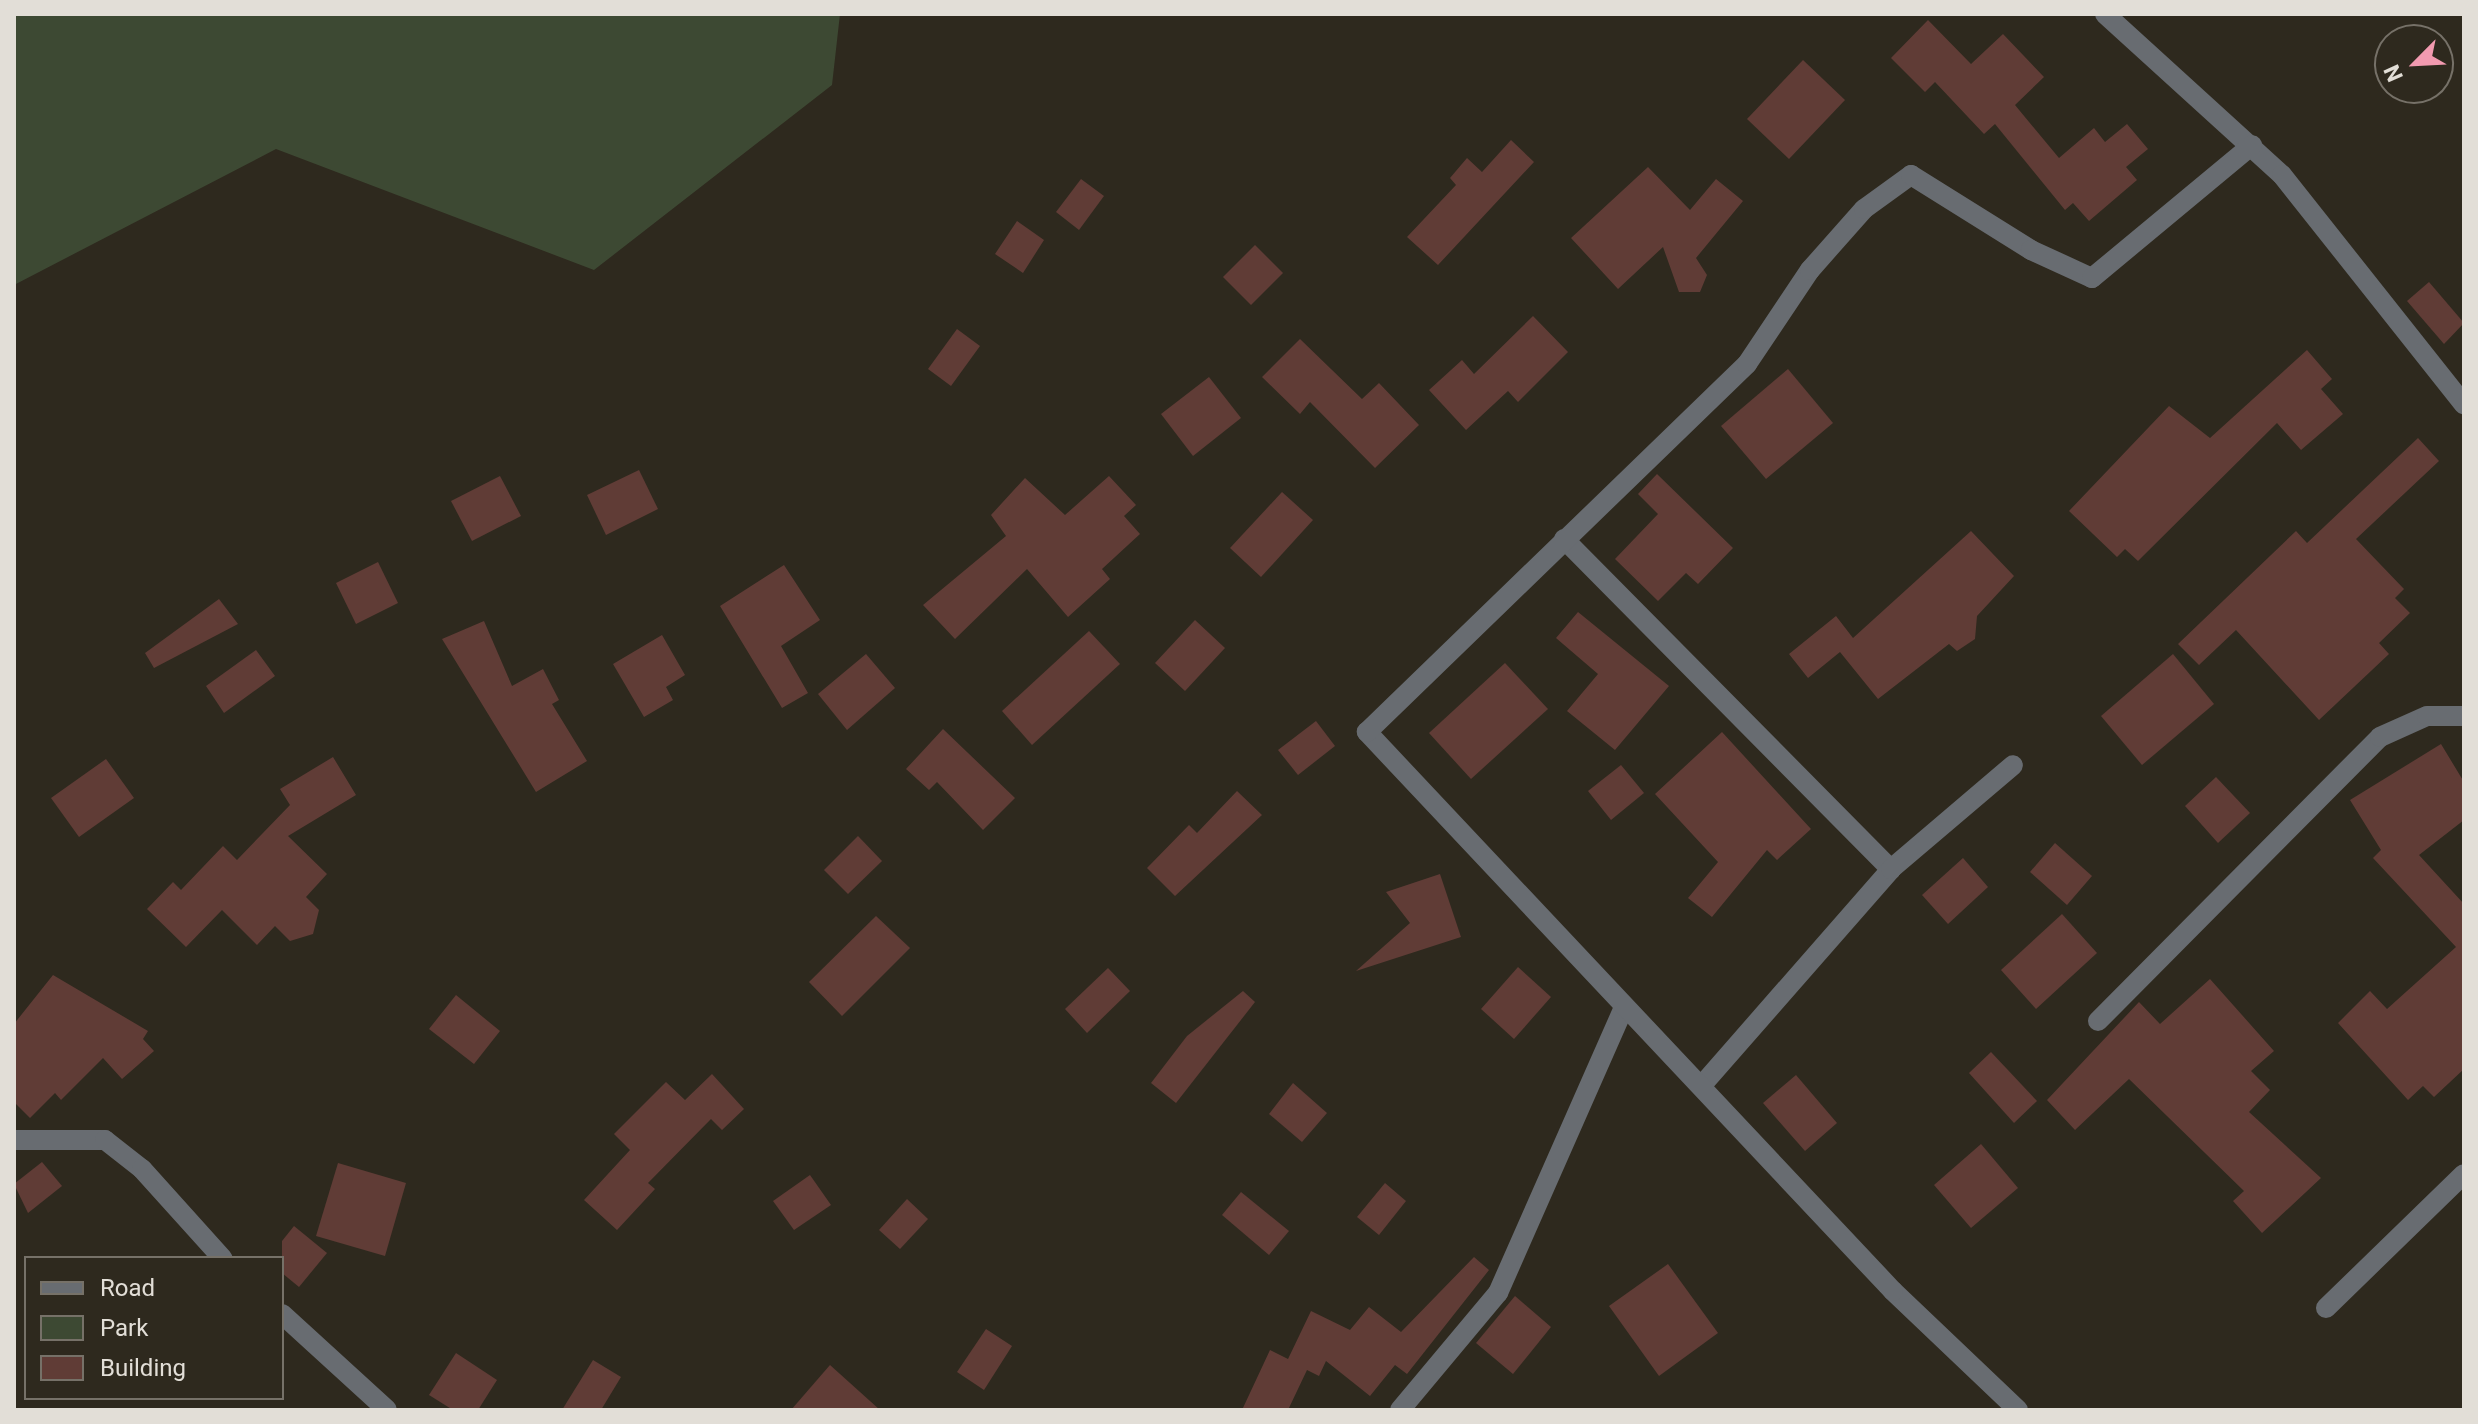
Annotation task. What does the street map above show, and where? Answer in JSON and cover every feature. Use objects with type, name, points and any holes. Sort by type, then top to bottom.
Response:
[{"type":"street","points":[[2105,14],[2252,145],[2464,405]]},
{"type":"street","points":[[2018,1410],[1893,1291],[1703,1084],[1623,1009],[1420,781],[1367,732],[1747,364],[1810,270],[1864,209],[1911,175],[2031,250],[2092,278],[2252,145]]},
{"type":"street","points":[[1564,539],[1891,869]]},
{"type":"street","points":[[2098,1021],[2380,737],[2427,716],[2464,716]]},
{"type":"street","points":[[1703,1084],[1891,869],[2013,765]]},
{"type":"street","points":[[1400,1410],[1498,1293],[1623,1009]]},
{"type":"street","points":[[14,1140],[105,1140],[142,1169],[220,1256]]},
{"type":"street","points":[[2326,1308],[2464,1174]]},
{"type":"street","points":[[284,1316],[387,1410]]},
{"type":"green space","points":[[14,14],[840,14],[832,85],[594,270],[276,149],[14,285]]},
{"type":"building","points":[[1928,20],[1971,64],[2003,34],[2044,77],[2015,105],[2059,158],[2094,128],[2105,142],[2127,124],[2148,149],[2126,167],[2137,180],[2089,221],[2073,203],[2065,210],[1995,124],[1984,134],[1935,82],[1925,92],[1891,58]]},
{"type":"building","points":[[1803,60],[1845,100],[1789,159],[1747,119]]},
{"type":"building","points":[[1511,140],[1534,162],[1438,265],[1407,237],[1456,185],[1450,178],[1467,158],[1482,172]]},
{"type":"building","points":[[1648,167],[1690,210],[1716,179],[1743,201],[1696,258],[1707,275],[1700,292],[1679,292],[1663,247],[1618,289],[1571,238]]},
{"type":"building","points":[[1081,179],[1104,196],[1079,230],[1056,212]]},
{"type":"building","points":[[1017,221],[1044,240],[1023,273],[995,254]]},
{"type":"building","points":[[1255,245],[1283,273],[1251,305],[1223,277]]},
{"type":"building","points":[[2429,282],[2464,323],[2444,344],[2407,301]]},
{"type":"building","points":[[1533,316],[1568,352],[1518,402],[1508,391],[1466,430],[1429,390],[1462,360],[1474,374]]},
{"type":"building","points":[[957,329],[980,346],[951,386],[928,369]]},
{"type":"building","points":[[1300,339],[1362,399],[1379,383],[1419,425],[1375,468],[1310,402],[1300,414],[1262,377]]},
{"type":"building","points":[[2307,350],[2332,379],[2321,389],[2343,414],[2301,450],[2277,423],[2138,561],[2125,549],[2117,557],[2069,511],[2169,406],[2210,438]]},
{"type":"building","points":[[1788,369],[1833,423],[1766,479],[1721,426]]},
{"type":"building","points":[[1209,377],[1241,418],[1193,456],[1161,414]]},
{"type":"building","points":[[2418,438],[2439,461],[2356,539],[2404,589],[2395,598],[2410,613],[2379,643],[2389,654],[2319,720],[2236,630],[2199,665],[2178,644],[2296,531],[2307,543]]},
{"type":"building","points":[[639,470],[658,509],[606,535],[587,495]]},
{"type":"building","points":[[1657,474],[1733,548],[1698,584],[1686,573],[1658,601],[1615,559],[1658,514],[1638,494]]},
{"type":"building","points":[[500,476],[521,516],[472,541],[451,501]]},
{"type":"building","points":[[1109,476],[1136,505],[1124,516],[1140,534],[1102,569],[1110,579],[1068,617],[1027,569],[955,639],[923,605],[1006,536],[991,515],[1025,478],[1065,515]]},
{"type":"building","points":[[1282,492],[1313,520],[1261,577],[1230,548]]},
{"type":"building","points":[[1971,531],[2014,576],[1977,616],[1975,639],[1957,651],[1949,644],[1878,699],[1840,652],[1808,678],[1789,654],[1836,616],[1853,638]]},
{"type":"building","points":[[378,562],[398,603],[356,624],[336,583]]},
{"type":"building","points":[[784,565],[820,620],[781,646],[808,693],[782,708],[720,606]]},
{"type":"building","points":[[219,599],[238,624],[154,668],[145,653]]},
{"type":"building","points":[[1578,612],[1669,686],[1615,750],[1567,711],[1598,674],[1556,638]]},
{"type":"building","points":[[1195,620],[1225,648],[1185,691],[1155,663]]},
{"type":"building","points":[[484,621],[512,686],[543,669],[559,700],[552,704],[587,761],[536,792],[442,639]]},
{"type":"building","points":[[1089,631],[1120,664],[1032,745],[1002,711]]},
{"type":"building","points":[[662,635],[685,675],[666,687],[673,700],[644,717],[613,664]]},
{"type":"building","points":[[256,650],[275,676],[224,713],[206,686]]},
{"type":"building","points":[[866,654],[895,688],[847,730],[818,694]]},
{"type":"building","points":[[2173,654],[2214,704],[2142,765],[2101,716]]},
{"type":"building","points":[[1505,663],[1548,709],[1471,779],[1429,733]]},
{"type":"building","points":[[1316,721],[1335,746],[1298,775],[1278,750]]},
{"type":"building","points":[[943,729],[1015,798],[983,830],[937,782],[929,790],[906,769]]},
{"type":"building","points":[[1722,732],[1811,829],[1777,860],[1767,850],[1712,917],[1688,898],[1718,862],[1655,794]]},
{"type":"building","points":[[2441,744],[2464,782],[2464,820],[2419,855],[2464,904],[2464,1069],[2434,1097],[2423,1086],[2408,1100],[2338,1023],[2370,991],[2387,1009],[2456,947],[2373,858],[2381,850],[2350,800]]},
{"type":"building","points":[[333,757],[356,795],[288,836],[327,874],[306,897],[319,910],[313,934],[290,941],[275,926],[257,945],[222,910],[186,947],[147,909],[173,882],[181,890],[223,846],[237,860],[290,805],[280,789]]},
{"type":"building","points":[[106,759],[134,798],[79,837],[51,798]]},
{"type":"building","points":[[1621,765],[1644,793],[1611,820],[1588,791]]},
{"type":"building","points":[[2216,777],[2250,813],[2218,843],[2185,806]]},
{"type":"building","points":[[1237,791],[1262,815],[1175,896],[1147,868],[1189,825],[1197,833]]},
{"type":"building","points":[[858,836],[882,861],[848,894],[824,870]]},
{"type":"building","points":[[2055,843],[2092,876],[2067,905],[2030,872]]},
{"type":"building","points":[[1963,858],[1988,887],[1948,924],[1922,895]]},
{"type":"building","points":[[1440,874],[1461,937],[1356,971],[1410,923],[1386,892]]},
{"type":"building","points":[[2062,914],[2097,953],[2036,1009],[2001,970]]},
{"type":"building","points":[[876,916],[910,948],[842,1016],[809,982]]},
{"type":"building","points":[[1518,967],[1551,997],[1514,1039],[1481,1009]]},
{"type":"building","points":[[1108,968],[1130,991],[1087,1033],[1065,1009]]},
{"type":"building","points":[[53,975],[148,1031],[143,1039],[154,1051],[122,1079],[103,1058],[61,1100],[55,1093],[30,1118],[14,1102],[14,1024]]},
{"type":"building","points":[[2210,979],[2274,1051],[2251,1071],[2270,1090],[2249,1112],[2321,1178],[2262,1233],[2233,1201],[2244,1191],[2129,1079],[2075,1130],[2047,1100],[2139,1002],[2160,1024]]},
{"type":"building","points":[[1243,991],[1255,1002],[1176,1103],[1151,1083],[1187,1036]]},
{"type":"building","points":[[456,995],[500,1031],[474,1064],[429,1029]]},
{"type":"building","points":[[1991,1052],[2037,1101],[2014,1123],[1969,1073]]},
{"type":"building","points":[[712,1074],[744,1109],[722,1130],[711,1119],[648,1183],[655,1189],[617,1230],[584,1200],[630,1150],[614,1134],[666,1082],[685,1100]]},
{"type":"building","points":[[1796,1075],[1837,1123],[1805,1151],[1763,1103]]},
{"type":"building","points":[[1293,1083],[1327,1113],[1302,1142],[1269,1114]]},
{"type":"building","points":[[1981,1144],[2018,1188],[1971,1228],[1934,1185]]},
{"type":"building","points":[[42,1162],[62,1186],[28,1213],[14,1184]]},
{"type":"building","points":[[338,1163],[406,1183],[385,1256],[316,1236]]},
{"type":"building","points":[[810,1175],[831,1205],[794,1230],[773,1201]]},
{"type":"building","points":[[1385,1183],[1406,1201],[1379,1235],[1357,1217]]},
{"type":"building","points":[[1241,1192],[1289,1231],[1269,1255],[1222,1215]]},
{"type":"building","points":[[907,1199],[928,1219],[900,1249],[879,1230]]},
{"type":"building","points":[[294,1226],[327,1253],[299,1287],[284,1275],[282,1241]]},
{"type":"building","points":[[1474,1257],[1489,1270],[1407,1374],[1395,1365],[1370,1396],[1326,1361],[1319,1376],[1307,1370],[1288,1410],[1242,1410],[1270,1350],[1288,1359],[1311,1311],[1350,1330],[1369,1307],[1401,1332]]},
{"type":"building","points":[[1668,1264],[1718,1333],[1659,1376],[1609,1306]]},
{"type":"building","points":[[1515,1296],[1551,1327],[1513,1374],[1476,1343]]},
{"type":"building","points":[[986,1329],[1012,1346],[984,1390],[957,1372]]},
{"type":"building","points":[[456,1353],[497,1380],[478,1410],[453,1410],[429,1395]]},
{"type":"building","points":[[593,1360],[621,1377],[601,1410],[562,1410]]},
{"type":"building","points":[[830,1365],[880,1410],[791,1410]]}]
